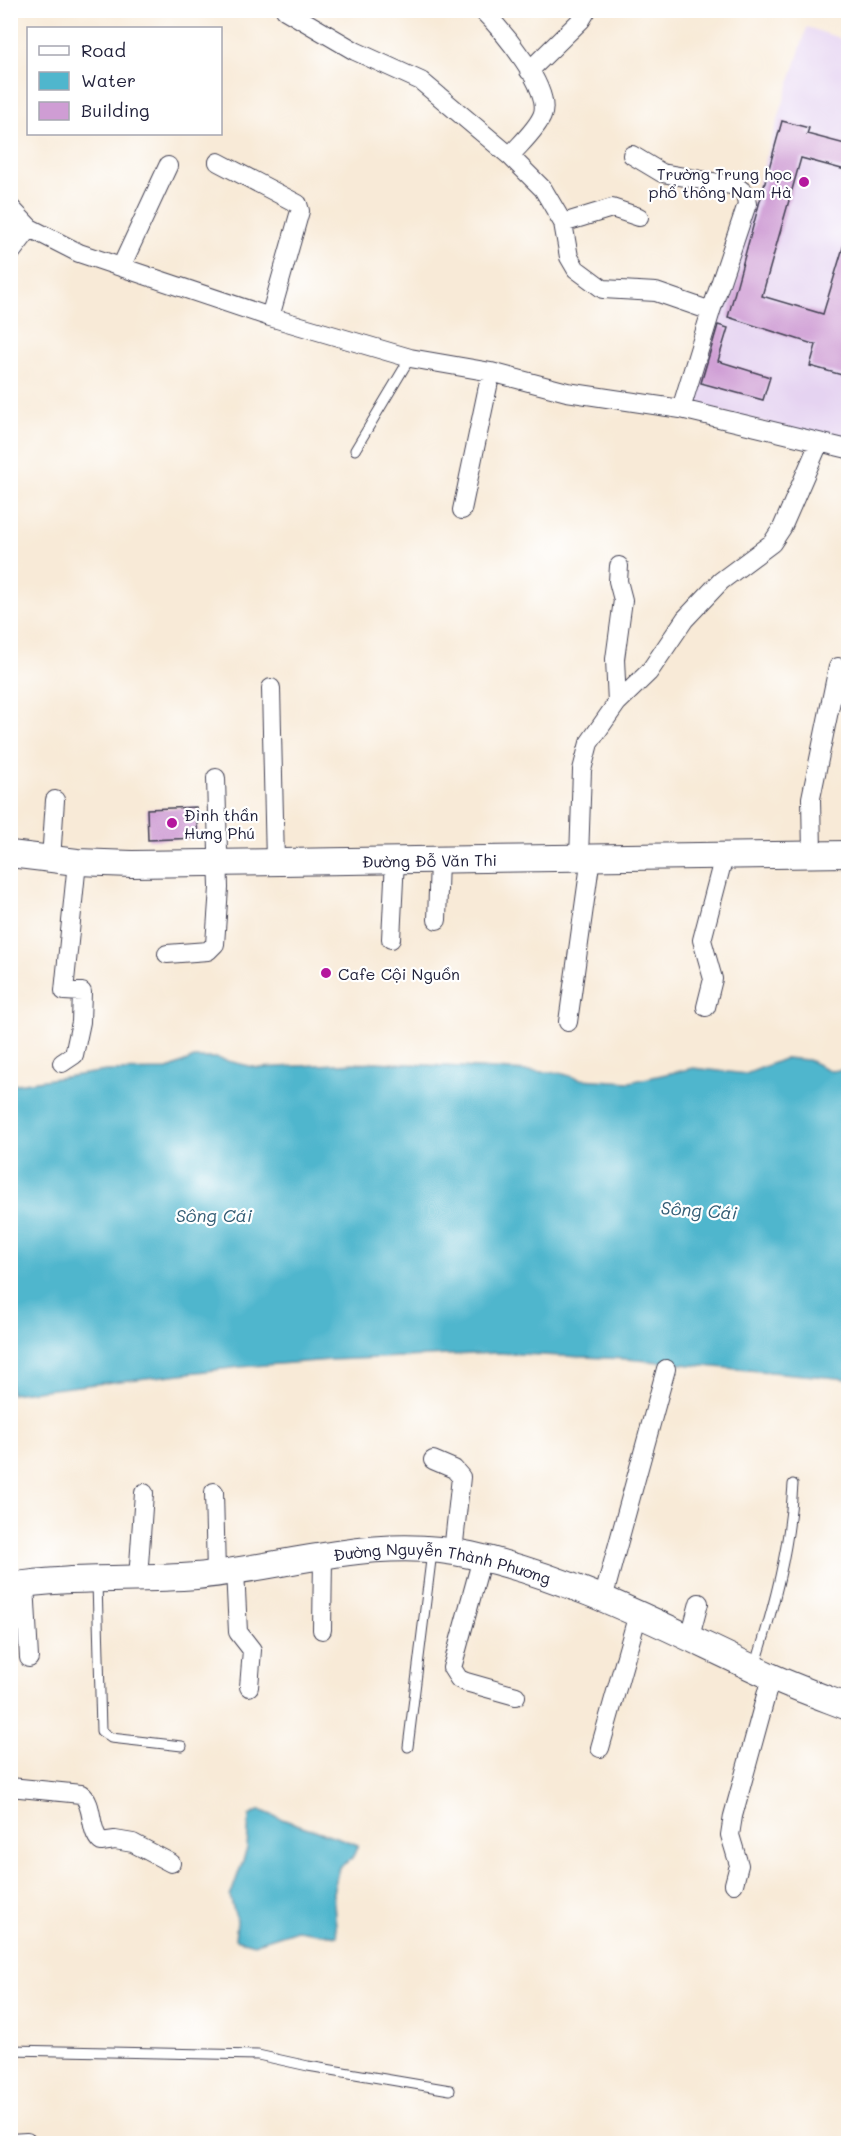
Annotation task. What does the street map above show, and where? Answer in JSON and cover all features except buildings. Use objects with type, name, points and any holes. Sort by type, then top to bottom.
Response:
[{"type":"street","points":[[285,10],[356,51],[421,81],[510,156],[543,189],[563,223],[569,256],[576,269],[603,289],[650,291],[711,311]]},
{"type":"street","points":[[482,10],[500,28],[539,85],[545,101],[542,116],[510,156]]},
{"type":"street","points":[[529,71],[581,20],[587,10]]},
{"type":"street","points":[[632,155],[662,173],[736,186],[745,193],[747,204],[681,409]]},
{"type":"street","points":[[218,162],[298,204],[300,211],[270,317]]},
{"type":"street","points":[[121,267],[168,166]]},
{"type":"street","points":[[10,207],[30,228],[80,253],[270,317],[410,358],[491,372],[567,392],[681,409],[849,449]]},
{"type":"street","points":[[563,223],[612,208],[639,217]]},
{"type":"street","points":[[10,254],[30,228]]},
{"type":"street","points":[[462,510],[491,372]]},
{"type":"street","points":[[568,1022],[585,858],[583,757],[589,742],[616,703],[649,672],[685,619],[714,589],[772,543],[782,528],[819,443]]},
{"type":"street","points":[[616,703],[615,659],[623,600],[618,581],[619,566]]},
{"type":"street","points":[[812,854],[811,798],[838,667]]},
{"type":"street","points":[[271,688],[275,862]]},
{"type":"street","points":[[167,954],[213,949],[219,888],[216,778]]},
{"type":"street","points":[[51,860],[55,800]]},
{"type":"street","name":"Đường Đỗ Văn Thi","points":[[10,854],[76,862],[217,863],[849,854]]},
{"type":"street","points":[[705,1007],[713,979],[702,940],[724,856]]},
{"type":"street","points":[[391,939],[395,860]]},
{"type":"street","points":[[437,920],[439,860]]},
{"type":"street","points":[[62,1063],[74,1055],[81,1022],[82,992],[63,991],[76,862]]},
{"type":"street","points":[[603,1599],[666,1369]]},
{"type":"street","points":[[433,1460],[454,1469],[461,1478],[443,1551]]},
{"type":"street","points":[[214,1492],[225,1572],[238,1632],[252,1650],[249,1687]]},
{"type":"street","points":[[138,1579],[144,1493]]},
{"type":"street","name":"Đường Nguyễn Thành Phương","points":[[18,1585],[225,1572],[360,1551],[443,1551],[482,1558],[603,1599],[690,1637],[763,1673],[849,1707]]},
{"type":"street","points":[[322,1630],[323,1557]]},
{"type":"street","points":[[482,1558],[452,1668],[459,1679],[516,1696]]},
{"type":"street","points":[[18,1585],[29,1658]]},
{"type":"street","points":[[690,1637],[699,1603]]},
{"type":"street","points":[[600,1748],[638,1614]]},
{"type":"street","points":[[734,1884],[739,1865],[730,1835],[763,1673]]},
{"type":"street","points":[[10,1787],[81,1794],[86,1799],[95,1835],[101,1842],[115,1840],[133,1843],[171,1863]]},
{"type":"lane","points":[[356,450],[410,358]]},
{"type":"lane","points":[[763,1673],[791,1523],[793,1484]]},
{"type":"lane","points":[[408,1747],[443,1551]]},
{"type":"lane","points":[[97,1580],[101,1731],[111,1738],[182,1746]]},
{"type":"lane","points":[[10,2050],[258,2055],[308,2066],[450,2090]]},
{"type":"shaded area","name":"Trường Trung học phổ thông Nam Hà","points":[[807,27],[848,41],[848,443],[689,404]]},
{"type":"water","name":"Sông Cái","points":[[194,1058],[215,1058],[258,1068],[376,1062],[560,1073],[580,1079],[630,1082],[693,1068],[746,1074],[786,1058],[808,1060],[831,1071],[848,1069],[848,1379],[627,1359],[497,1353],[330,1360],[240,1367],[11,1394],[10,1085],[106,1071],[166,1070]]},
{"type":"water","points":[[260,1810],[358,1845],[352,1859],[339,1867],[333,1893],[337,1936],[297,1930],[254,1944],[235,1939],[237,1921],[230,1897],[247,1849],[249,1816]]},
{"type":"place","name":"Trường Trung học phổ thông Nam Hà","points":[[804,182]]},
{"type":"place","name":"Đình thần Hưng Phú","points":[[172,823]]},
{"type":"place","name":"Cafe Cội Nguồn","points":[[326,973]]}]
